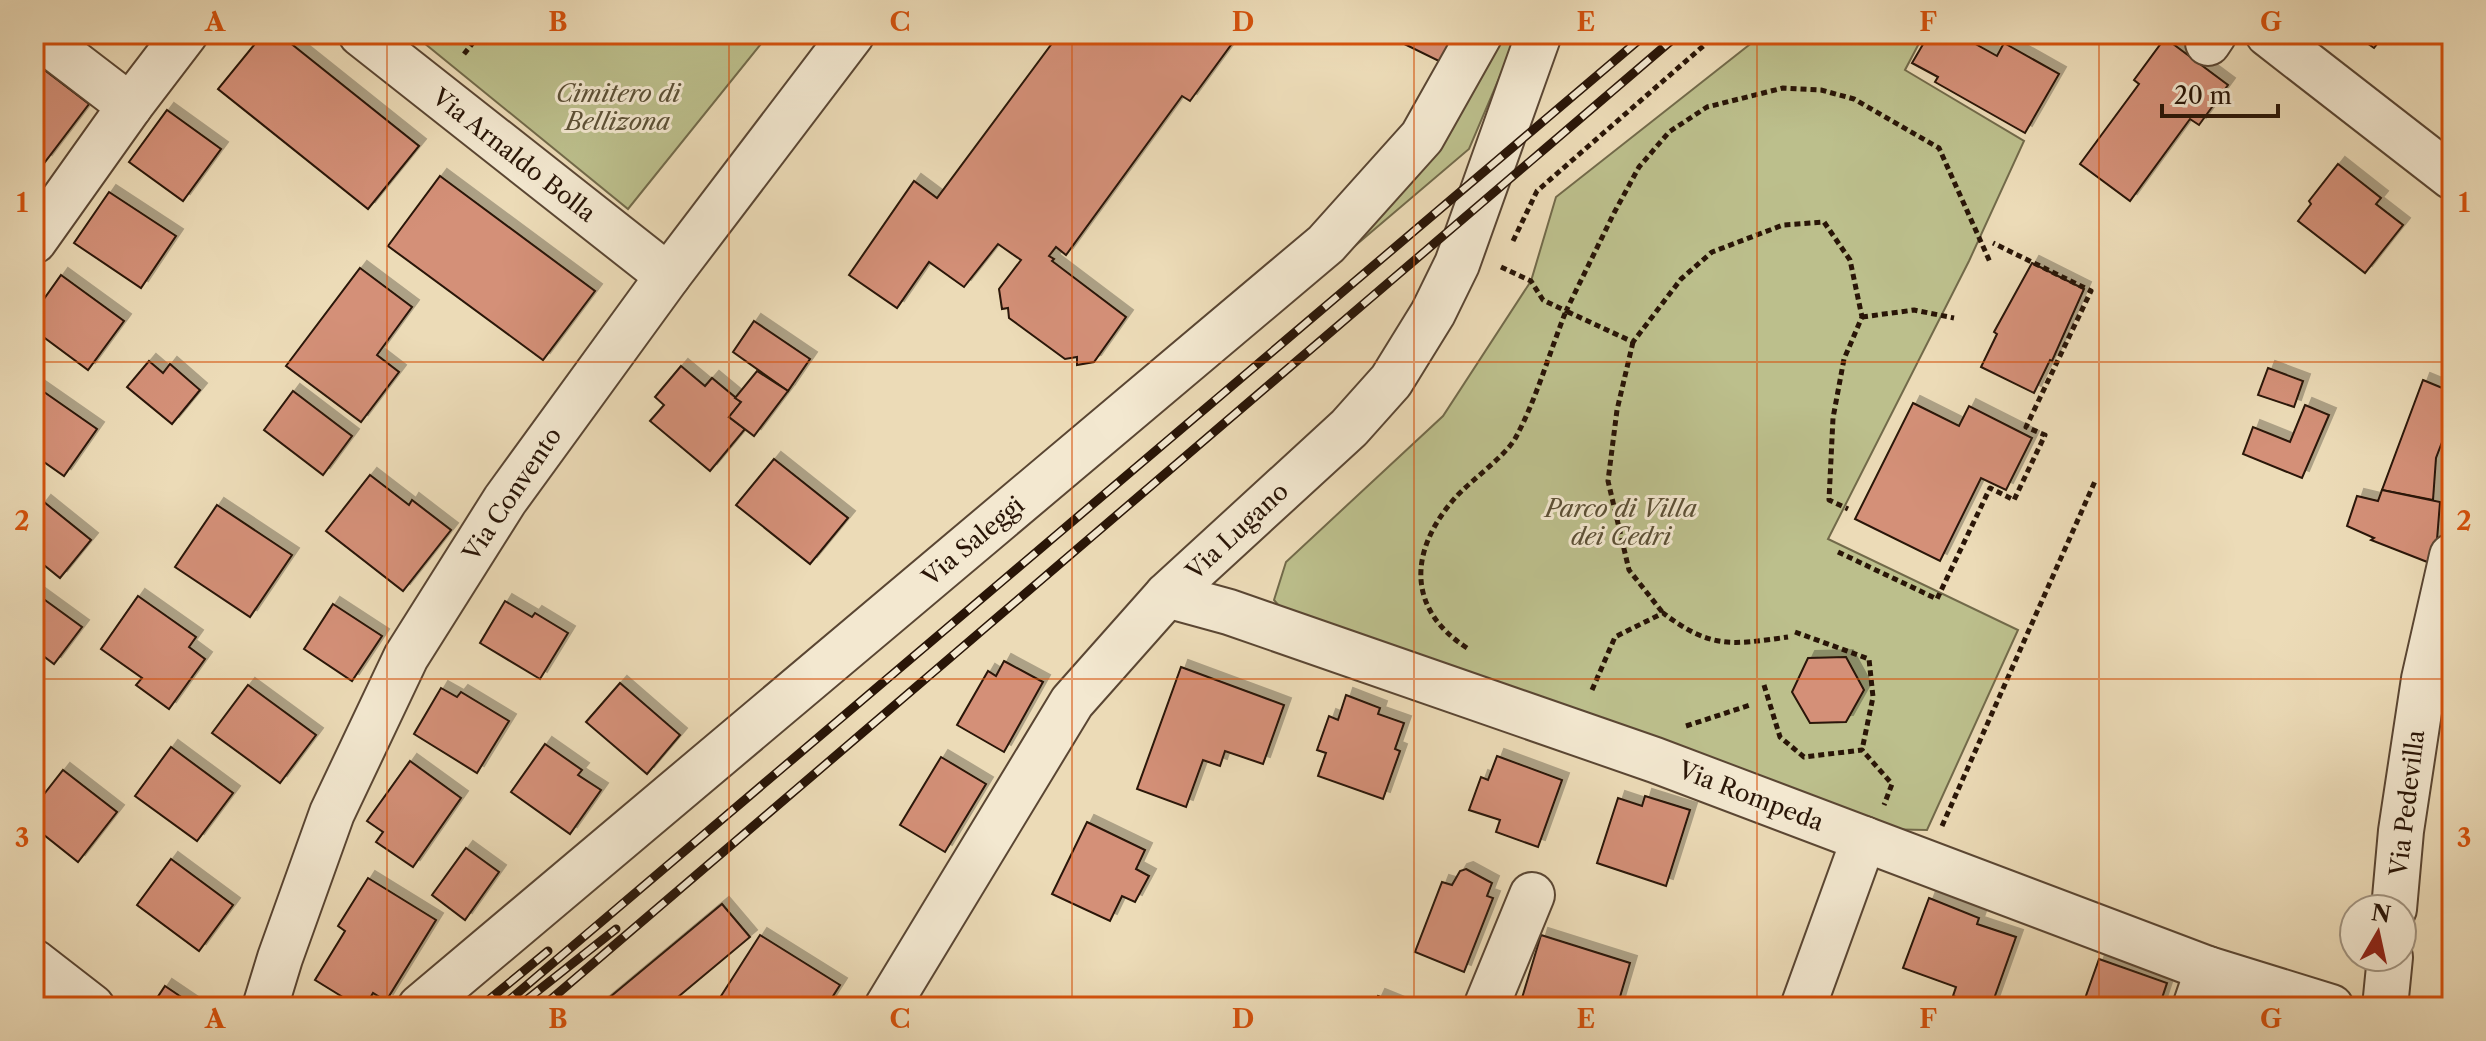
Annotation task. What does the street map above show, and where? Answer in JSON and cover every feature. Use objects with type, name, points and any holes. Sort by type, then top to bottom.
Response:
[{"type":"street","points":[[36,34],[130,106]]},
{"type":"street","points":[[34,241],[185,34]]},
{"type":"street","name":"Via Arnaldo Bolla","points":[[361,34],[668,276]]},
{"type":"street","name":"Via Convento","points":[[265,1007],[332,813],[406,657],[505,500],[668,276],[852,34]]},
{"type":"street","name":"Via Saleggi","points":[[420,1007],[1326,244],[1422,137],[1480,34]]},
{"type":"street","name":"Via Lugano","points":[[887,1007],[1072,702],[1167,595],[1349,428],[1391,381],[1433,313],[1457,264],[1539,34]]},
{"type":"street","points":[[2268,34],[2452,177]]},
{"type":"street","name":"Via Pedevilla","points":[[2395,893],[2401,831],[2424,679],[2452,556]]},
{"type":"street","name":"Via Rompeda","points":[[1167,595],[1229,612],[1655,760],[1868,840],[2202,988],[2331,1007]]},
{"type":"street","points":[[1803,1007],[1868,840]]},
{"type":"street","points":[[1486,1007],[1532,895]]},
{"type":"street","points":[[34,962],[92,1007]]},
{"type":"street","points":[[2385,1007],[2388,973]]},
{"type":"path","points":[[464,54],[480,34]]},
{"type":"path","points":[[1474,652],[1453,639],[1432,616],[1419,584],[1428,535],[1455,498],[1515,440],[1566,311],[1614,213],[1639,167],[1669,132],[1707,107],[1783,88],[1821,90],[1854,99],[1939,148],[1990,262]]},
{"type":"path","points":[[1788,637],[1749,643],[1711,641],[1687,631],[1663,613],[1629,570],[1608,481],[1617,410],[1633,342],[1681,279],[1712,252],[1783,225],[1824,222],[1850,260],[1862,317],[1844,359],[1833,418],[1829,500],[1848,509]]},
{"type":"path","points":[[1838,552],[1937,599],[1990,488],[2014,500],[2045,435],[2026,427],[2091,291],[1993,243]]},
{"type":"path","points":[[1501,267],[1531,281],[1543,300],[1633,342]]},
{"type":"path","points":[[1862,317],[1914,310],[1954,318]]},
{"type":"path","points":[[1926,864],[2096,479]]},
{"type":"path","points":[[1592,690],[1615,637],[1663,613]]},
{"type":"path","points":[[1795,632],[1869,659],[1873,697],[1862,750]]},
{"type":"path","points":[[1764,685],[1780,737],[1804,757],[1862,750]]},
{"type":"path","points":[[1579,687],[1592,690],[1601,697]]},
{"type":"path","points":[[1675,728],[1750,705]]},
{"type":"path","points":[[1862,750],[1892,784],[1868,840]]},
{"type":"green space","name":"Cimitero di Bellizona","points":[[413,34],[769,34],[628,209]]},
{"type":"green space","points":[[1492,34],[1518,34],[1469,149],[1336,262]]},
{"type":"green space","name":"Parco di Villa dei Cedri","points":[[1763,34],[1924,34],[1905,70],[2024,141],[1969,261],[1828,539],[2018,630],[1927,830],[1875,829],[1296,626],[1274,600],[1286,562],[1443,416],[1531,281],[1556,197]]},
{"type":"building","points":[[263,34],[279,34],[419,146],[368,209],[218,89]]},
{"type":"building","points":[[1059,34],[1239,34],[1190,101],[1182,96],[1066,255],[1056,247],[1049,256],[1126,317],[1094,362],[1077,365],[1077,357],[1065,359],[1009,318],[1008,308],[1002,309],[999,289],[1021,260],[998,244],[964,287],[929,262],[897,308],[849,275],[914,181],[937,198]]},
{"type":"building","points":[[1384,34],[1468,34],[1453,68]]},
{"type":"building","points":[[1929,34],[1952,34],[1960,39],[1961,36],[1997,56],[2004,43],[2059,74],[2025,133],[1935,82],[1938,77],[1912,63]]},
{"type":"building","points":[[2354,34],[2385,34],[2374,48]]},
{"type":"building","points":[[2165,38],[2228,85],[2199,125],[2190,119],[2130,201],[2080,164],[2139,84],[2134,80]]},
{"type":"building","points":[[34,62],[89,104],[45,162],[34,153]]},
{"type":"building","points":[[167,110],[221,149],[183,201],[129,162]]},
{"type":"building","points":[[2338,164],[2381,198],[2376,204],[2403,225],[2365,273],[2298,221],[2311,204],[2309,201]]},
{"type":"building","points":[[440,176],[595,291],[543,360],[388,246]]},
{"type":"building","points":[[109,192],[176,236],[141,288],[74,243]]},
{"type":"building","points":[[2032,263],[2084,289],[2034,393],[1981,367],[1997,334],[1994,332]]},
{"type":"building","points":[[360,268],[412,307],[377,355],[399,372],[361,422],[286,366]]},
{"type":"building","points":[[61,275],[124,321],[88,370],[34,330],[34,313]]},
{"type":"building","points":[[754,321],[810,359],[788,391],[733,352]]},
{"type":"building","points":[[149,361],[163,373],[170,364],[200,390],[172,424],[127,387]]},
{"type":"building","points":[[681,366],[705,386],[712,378],[741,402],[729,417],[745,429],[710,471],[650,421],[664,405],[655,397]]},
{"type":"building","points":[[2268,368],[2303,381],[2294,407],[2258,395]]},
{"type":"building","points":[[757,371],[788,391],[754,436],[729,417],[741,402],[735,398]]},
{"type":"building","points":[[2423,380],[2452,392],[2452,416],[2436,458],[2433,500],[2382,490]]},
{"type":"building","points":[[34,385],[97,429],[64,476],[34,455]]},
{"type":"building","points":[[293,391],[352,436],[323,475],[264,430]]},
{"type":"building","points":[[1913,403],[1959,426],[1969,406],[2032,438],[2006,490],[1981,478],[1940,561],[1855,519]]},
{"type":"building","points":[[2305,405],[2329,415],[2302,478],[2243,454],[2253,427],[2290,442]]},
{"type":"building","points":[[774,459],[848,518],[810,564],[736,505]]},
{"type":"building","points":[[370,475],[409,505],[412,500],[451,530],[403,591],[326,531]]},
{"type":"building","points":[[2382,490],[2440,502],[2435,565],[2371,540],[2374,538],[2347,526],[2357,496],[2378,501]]},
{"type":"building","points":[[44,502],[91,540],[60,578],[34,557],[34,515]]},
{"type":"building","points":[[217,505],[292,555],[250,617],[175,567]]},
{"type":"building","points":[[34,592],[82,627],[54,664],[34,649]]},
{"type":"building","points":[[138,596],[196,637],[189,647],[205,659],[169,709],[136,685],[142,678],[101,649]]},
{"type":"building","points":[[505,601],[532,617],[535,613],[568,633],[540,679],[480,643]]},
{"type":"building","points":[[333,604],[382,636],[352,681],[304,649]]},
{"type":"building","points":[[1846,657],[1864,690],[1846,722],[1810,723],[1792,692],[1808,658]]},
{"type":"building","points":[[1004,661],[1043,682],[1004,752],[957,725],[988,671],[996,676]]},
{"type":"building","points":[[1181,667],[1284,705],[1263,764],[1225,751],[1220,766],[1203,760],[1186,807],[1137,789]]},
{"type":"building","points":[[620,683],[680,735],[647,774],[586,722]]},
{"type":"building","points":[[248,685],[316,735],[280,783],[212,733]]},
{"type":"building","points":[[441,688],[457,697],[461,692],[509,721],[477,773],[414,734]]},
{"type":"building","points":[[1346,695],[1380,708],[1378,714],[1404,723],[1395,749],[1400,751],[1383,799],[1318,776],[1326,753],[1317,750],[1329,716],[1338,720]]},
{"type":"building","points":[[545,744],[582,770],[578,775],[601,790],[570,834],[511,792]]},
{"type":"building","points":[[171,747],[233,793],[197,841],[135,796]]},
{"type":"building","points":[[1497,756],[1562,780],[1538,847],[1496,832],[1500,820],[1469,810],[1481,777],[1488,780]]},
{"type":"building","points":[[941,757],[986,784],[945,852],[900,825]]},
{"type":"building","points":[[410,761],[461,798],[413,867],[376,842],[383,832],[367,821]]},
{"type":"building","points":[[63,770],[117,812],[78,862],[34,827],[34,807]]},
{"type":"building","points":[[1645,796],[1690,810],[1666,886],[1597,863],[1618,798],[1642,806]]},
{"type":"building","points":[[1087,822],[1145,850],[1136,869],[1149,876],[1135,902],[1122,896],[1110,921],[1052,894]]},
{"type":"building","points":[[466,848],[499,872],[465,920],[432,895]]},
{"type":"building","points":[[171,859],[233,905],[199,951],[137,905]]},
{"type":"building","points":[[1466,869],[1492,883],[1487,896],[1493,898],[1464,972],[1415,952],[1442,882],[1452,885],[1460,871]]},
{"type":"building","points":[[368,878],[436,920],[386,1001],[373,993],[365,1007],[359,1007],[315,980],[345,931],[338,926]]},
{"type":"building","points":[[1929,898],[1979,918],[1977,924],[2016,937],[1991,1007],[1953,996],[1956,987],[1903,968]]},
{"type":"building","points":[[722,904],[750,937],[666,1007],[598,1007]]},
{"type":"building","points":[[760,935],[840,985],[826,1007],[714,1007]]},
{"type":"building","points":[[1541,935],[1630,963],[1617,1007],[1551,1007],[1522,998]]},
{"type":"building","points":[[2099,959],[2167,983],[2159,1007],[2082,1007]]},
{"type":"building","points":[[165,986],[196,1007],[151,1007]]},
{"type":"building","points":[[1378,996],[1405,1007],[1373,1007]]},
{"type":"railway","points":[[501,1007],[1646,34]]},
{"type":"railway","points":[[542,1007],[1679,34]]},
{"type":"railway","points":[[525,1001],[616,929]]},
{"type":"railway","points":[[480,1007],[548,951]]}]
